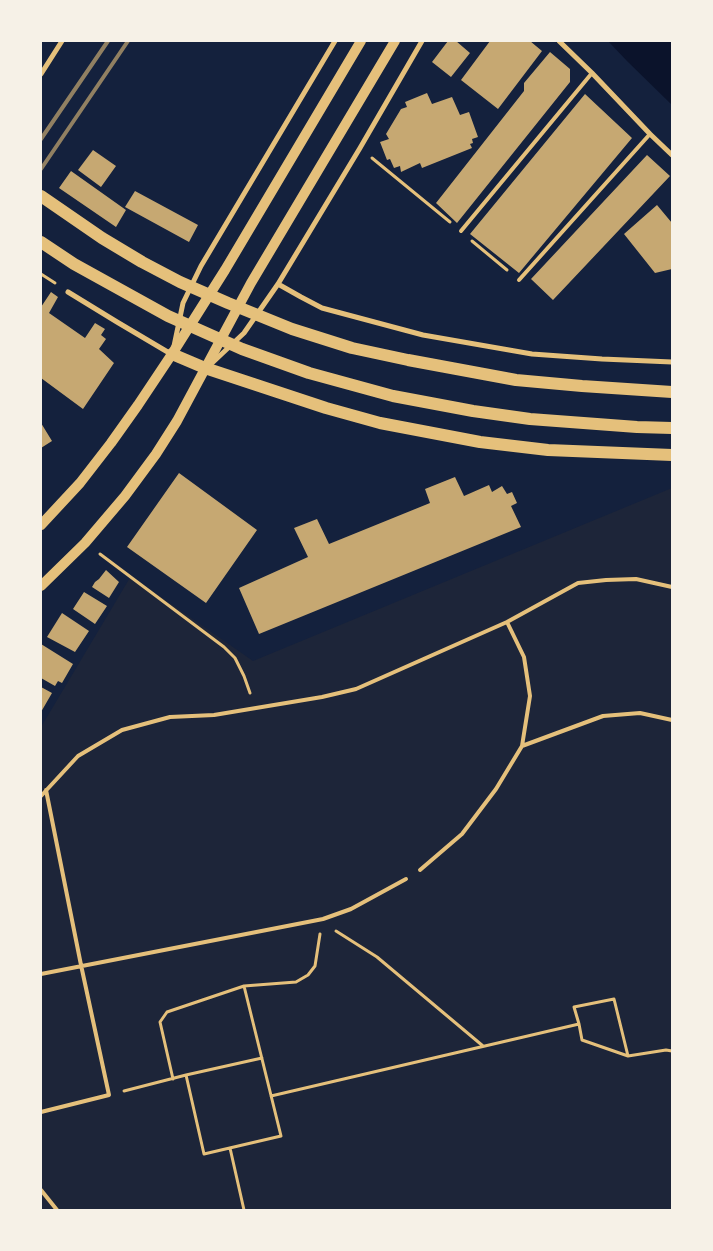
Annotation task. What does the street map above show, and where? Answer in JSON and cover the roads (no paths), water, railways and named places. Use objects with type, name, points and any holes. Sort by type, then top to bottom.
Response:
[{"type":"main road","points":[[41,525],[80,483],[138,405],[172,354],[225,270],[361,41]]},
{"type":"main road","points":[[41,586],[85,543],[125,496],[156,454],[177,421],[251,283],[395,41]]},
{"type":"main road","points":[[41,196],[102,238],[157,270],[228,303],[300,332],[352,348],[516,380],[672,392]]},
{"type":"main road","points":[[41,242],[74,264],[168,316],[242,349],[309,373],[393,396],[521,418],[672,428]]},
{"type":"main road","points":[[172,354],[206,368],[326,408],[380,423],[480,442],[548,450],[672,455]]},
{"type":"street","points":[[41,74],[62,41]]},
{"type":"street","points":[[68,292],[172,354],[183,303],[202,266],[335,41]]},
{"type":"street","points":[[206,368],[244,333],[278,284],[422,41]]},
{"type":"street","points":[[559,41],[672,155]]},
{"type":"street","points":[[278,284],[322,308],[423,335],[532,354],[672,362]]},
{"type":"lane","points":[[461,231],[592,73]]},
{"type":"lane","points":[[519,280],[650,134]]},
{"type":"lane","points":[[41,796],[78,756],[122,730],[170,717],[214,715],[322,697],[356,689],[507,622],[578,583],[636,579],[672,587]]},
{"type":"lane","points":[[420,870],[462,834],[496,789],[522,746],[530,696],[524,657],[507,622]]},
{"type":"lane","points":[[522,746],[603,716],[640,713],[672,720]]},
{"type":"lane","points":[[41,1112],[109,1095],[46,790]]},
{"type":"lane","points":[[41,974],[323,919],[351,909],[406,879]]},
{"type":"lane","points":[[41,1190],[57,1210]]},
{"type":"railway","points":[[41,139],[108,41]]},
{"type":"railway","points":[[41,169],[128,41]]}]
